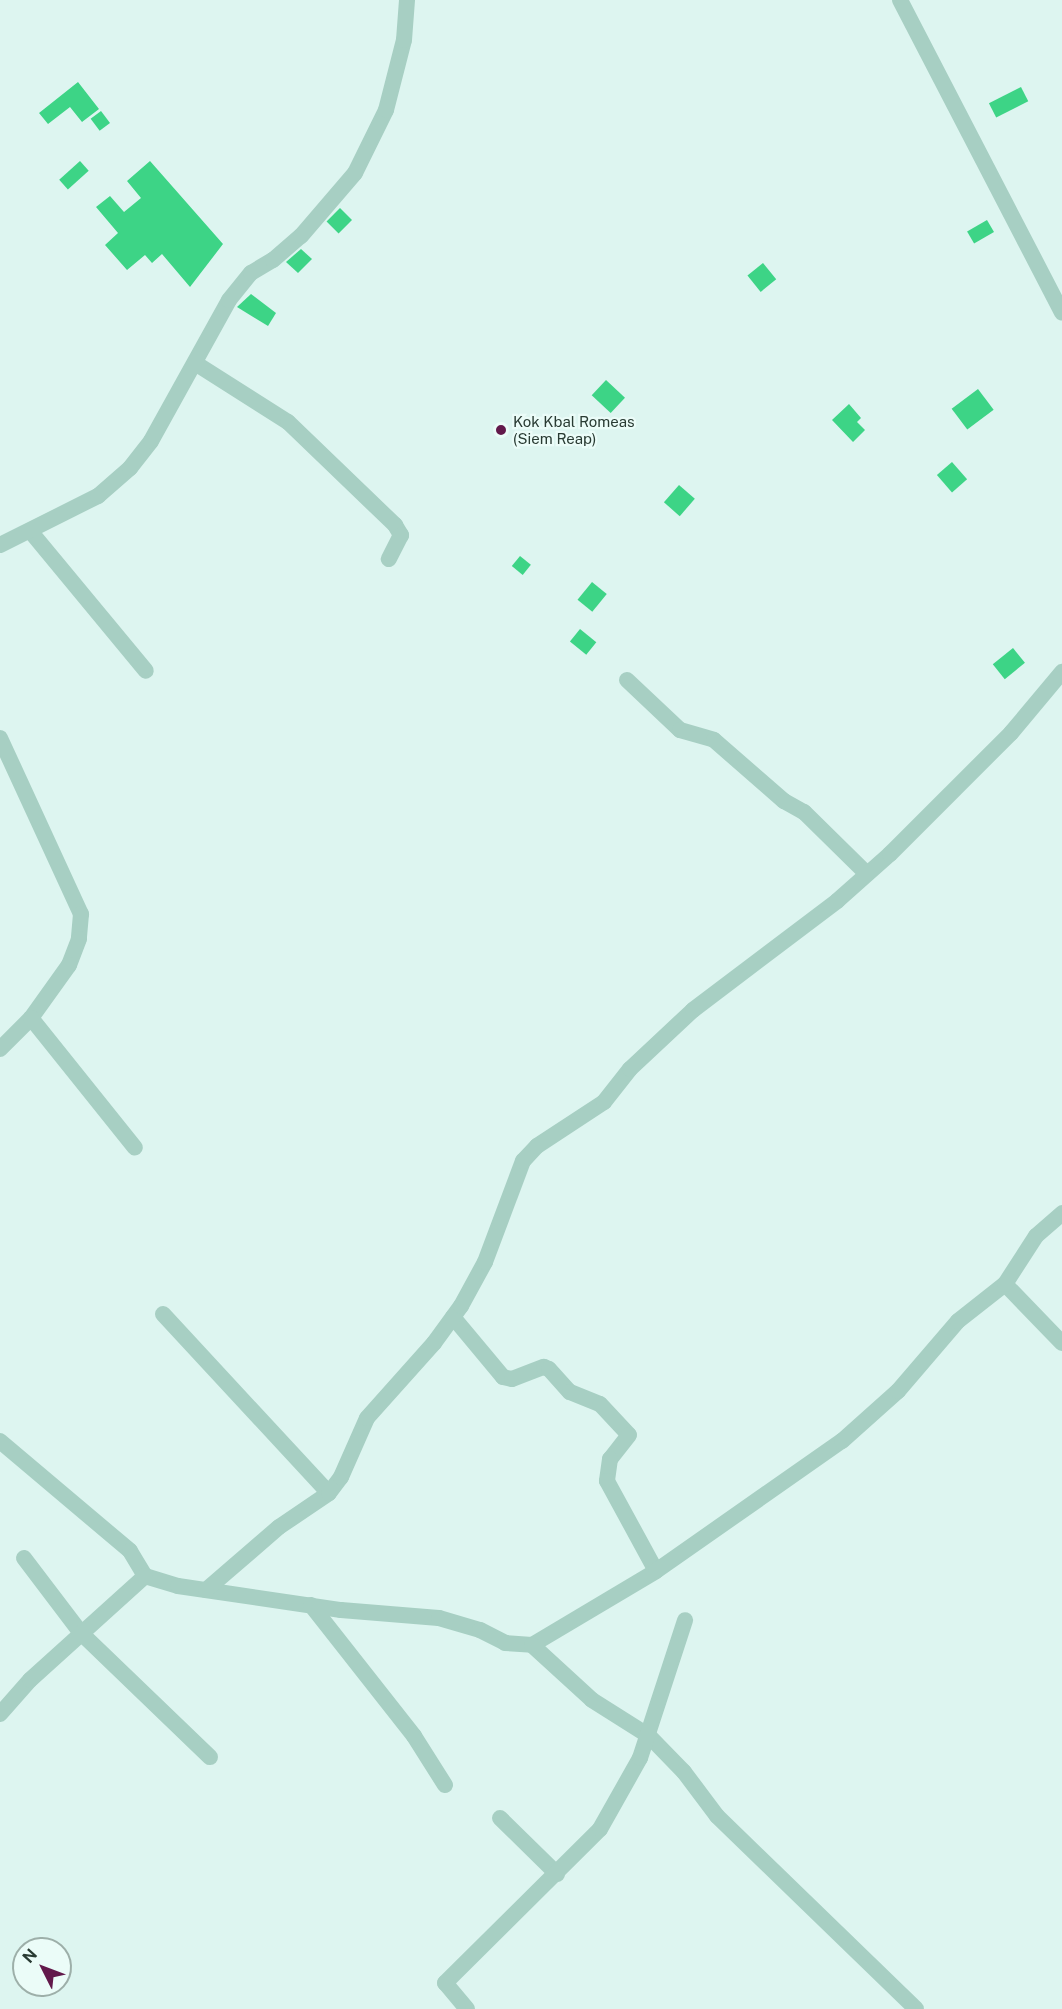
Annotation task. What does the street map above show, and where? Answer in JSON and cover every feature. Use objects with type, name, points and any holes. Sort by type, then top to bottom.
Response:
[{"type":"street","points":[[0,545],[31,532],[98,496],[130,468],[151,441],[229,300],[251,273],[273,260],[301,236],[355,173],[386,110],[404,40],[407,0]]},
{"type":"street","points":[[900,0],[1062,313]]},
{"type":"street","points":[[195,363],[288,422],[395,525],[401,535],[389,559]]},
{"type":"street","points":[[31,532],[146,671]]},
{"type":"street","points":[[206,1590],[279,1527],[329,1493],[341,1477],[366,1418],[453,1317],[485,1262],[523,1161],[537,1146],[604,1102],[630,1069],[693,1010],[837,902],[1011,733],[1062,672]]},
{"type":"street","points":[[627,680],[680,730],[714,740],[784,801],[804,812],[867,874]]},
{"type":"street","points":[[0,738],[81,914],[79,939],[69,965],[31,1018],[0,1049]]},
{"type":"street","points":[[31,1018],[135,1148]]},
{"type":"street","points":[[532,1646],[656,1571],[842,1441],[898,1391],[958,1321],[1005,1284],[1036,1236],[1062,1212]]},
{"type":"street","points":[[1005,1284],[1062,1342]]},
{"type":"street","points":[[163,1314],[329,1493]]},
{"type":"street","points":[[453,1317],[503,1377],[512,1379],[544,1367],[549,1369],[570,1392],[600,1404],[629,1435],[610,1459],[607,1481],[656,1571]]},
{"type":"street","points":[[0,1441],[130,1551],[145,1576],[206,1590],[311,1605],[439,1618],[480,1630],[505,1643],[532,1646],[592,1700],[649,1736],[684,1772],[717,1816],[916,2009]]},
{"type":"street","points":[[24,1558],[81,1633],[133,1687],[210,1757]]},
{"type":"street","points":[[0,1714],[81,1633],[145,1576]]},
{"type":"street","points":[[311,1605],[414,1736],[445,1785]]},
{"type":"street","points":[[467,2009],[446,1987],[448,1977],[557,1874],[600,1828],[649,1736],[685,1620]]},
{"type":"street","points":[[500,1818],[557,1874]]},
{"type":"building","points":[[78,82],[99,109],[82,122],[70,107],[48,124],[39,113]]},
{"type":"building","points":[[1021,87],[1028,101],[996,118],[989,103]]},
{"type":"building","points":[[101,111],[110,123],[100,131],[91,119]]},
{"type":"building","points":[[80,161],[89,171],[68,189],[59,180]]},
{"type":"building","points":[[150,161],[223,244],[190,287],[162,254],[152,263],[145,255],[127,270],[105,245],[118,233],[96,207],[110,196],[124,212],[141,198],[127,181]]},
{"type":"building","points":[[340,208],[352,220],[339,233],[327,221]]},
{"type":"building","points":[[987,220],[994,232],[974,244],[967,232]]},
{"type":"building","points":[[301,249],[312,259],[298,273],[286,262]]},
{"type":"building","points":[[763,263],[776,279],[761,292],[747,276]]},
{"type":"building","points":[[251,294],[276,313],[268,326],[237,307]]},
{"type":"building","points":[[606,380],[625,398],[611,413],[592,395]]},
{"type":"building","points":[[978,389],[994,410],[967,430],[952,409]]},
{"type":"building","points":[[849,404],[861,418],[857,422],[865,430],[853,442],[832,420]]},
{"type":"building","points":[[952,462],[967,479],[952,492],[937,475]]},
{"type":"building","points":[[679,485],[695,499],[680,516],[664,502]]},
{"type":"building","points":[[520,556],[531,565],[523,575],[512,566]]},
{"type":"building","points":[[592,582],[607,594],[592,612],[578,600]]},
{"type":"building","points":[[580,629],[596,642],[586,655],[570,641]]},
{"type":"building","points":[[1013,648],[1025,663],[1005,679],[993,664]]},
{"type":"place","name":"Kok Kbal Romeas (Siem Reap)","points":[[501,430]]}]
